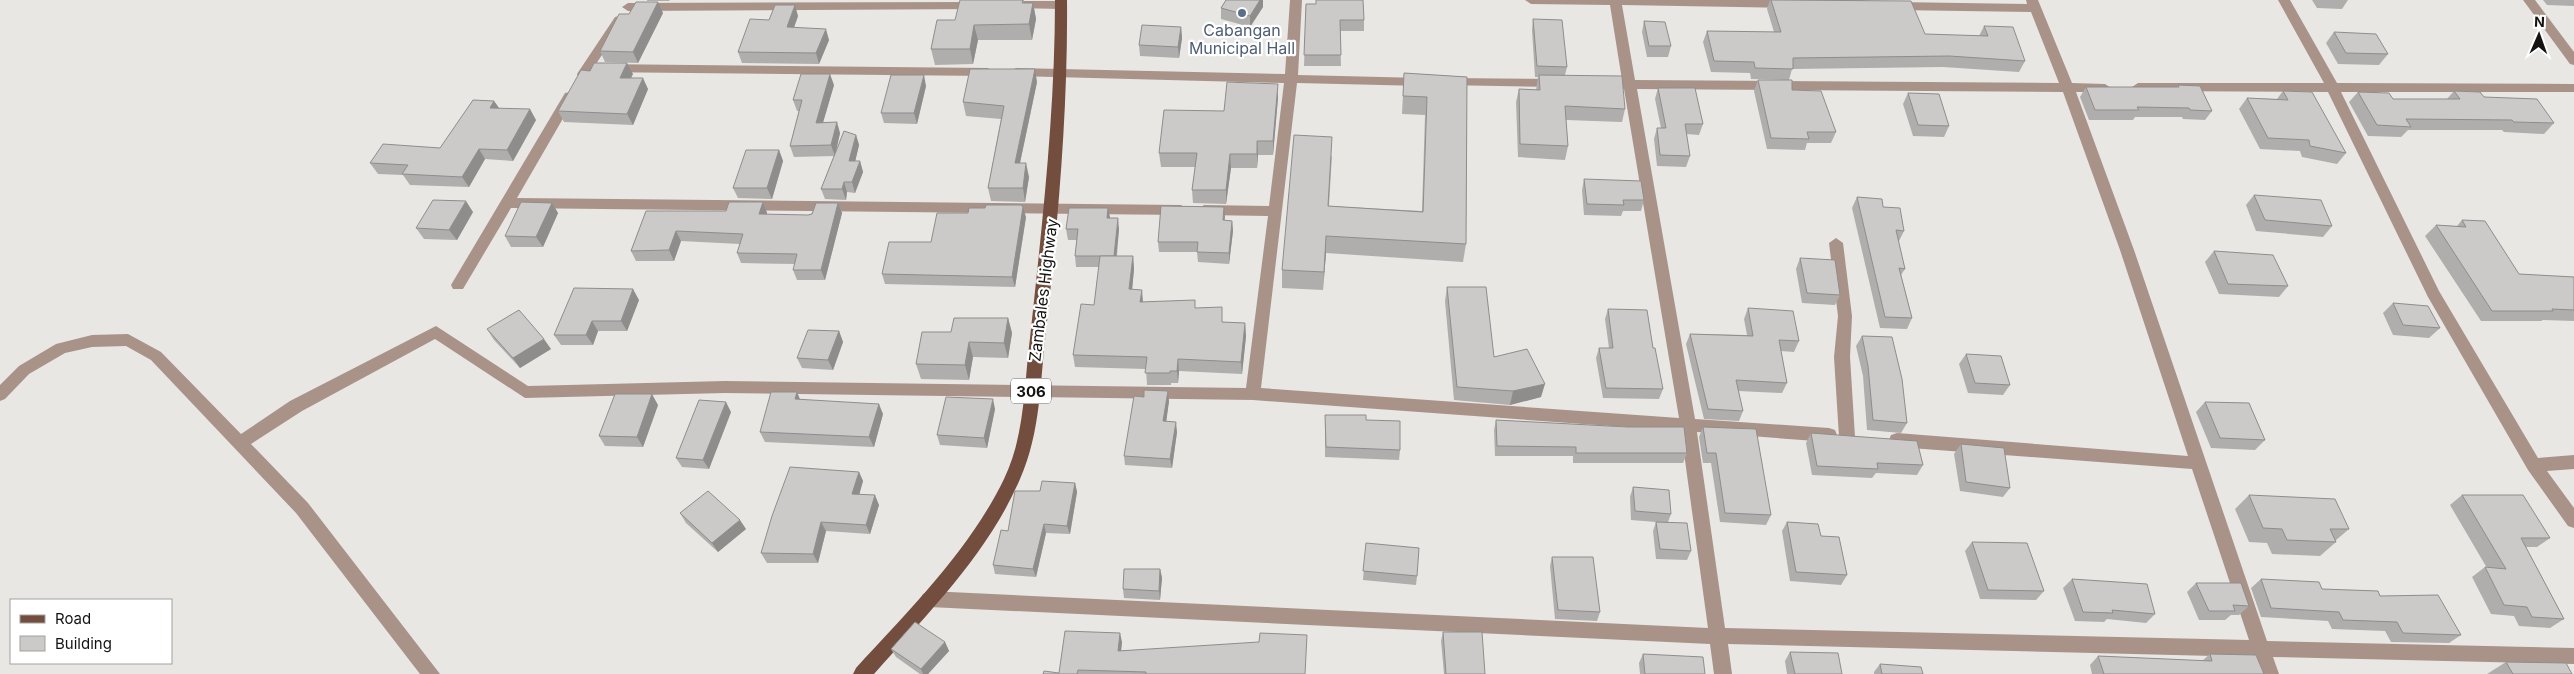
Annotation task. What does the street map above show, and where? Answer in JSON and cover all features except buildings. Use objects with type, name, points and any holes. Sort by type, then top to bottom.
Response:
[{"type":"main road","name":"Zambales Highway","points":[[862,674],[930,599],[982,534],[1012,479],[1026,437],[1053,207],[1061,3]]},
{"type":"street","points":[[1253,394],[1291,80],[1296,0]]},
{"type":"street","points":[[1531,0],[1805,5]]},
{"type":"street","points":[[2284,0],[2332,86],[2433,293],[2534,465],[2574,521]]},
{"type":"street","points":[[2529,0],[2574,61]]},
{"type":"street","points":[[1615,1],[1631,84],[1688,425],[1723,674]]},
{"type":"street","points":[[458,285],[586,68],[630,4],[997,6],[1061,3]]},
{"type":"street","points":[[1885,6],[2033,4],[2069,88],[2153,327],[2197,463],[2270,674]]},
{"type":"street","points":[[586,68],[1059,73],[1291,80],[1571,83]]},
{"type":"street","points":[[1591,84],[2069,88],[2332,86],[2574,88]]},
{"type":"street","points":[[506,203],[1053,207],[1275,211]]},
{"type":"street","points":[[1836,244],[1845,316],[1842,358],[1847,437]]},
{"type":"street","points":[[240,443],[296,406],[436,332],[525,392],[725,387],[1253,394],[1867,438]]},
{"type":"street","points":[[0,395],[24,370],[61,348],[92,341],[128,340],[156,356],[302,508],[431,674]]},
{"type":"street","points":[[1886,440],[2197,463]]},
{"type":"street","points":[[2534,465],[2574,462]]},
{"type":"street","points":[[930,599],[1717,636],[2260,647],[2574,656]]},
{"type":"place","name":"Cabangan Municipal Hall","points":[[1242,13]]}]
